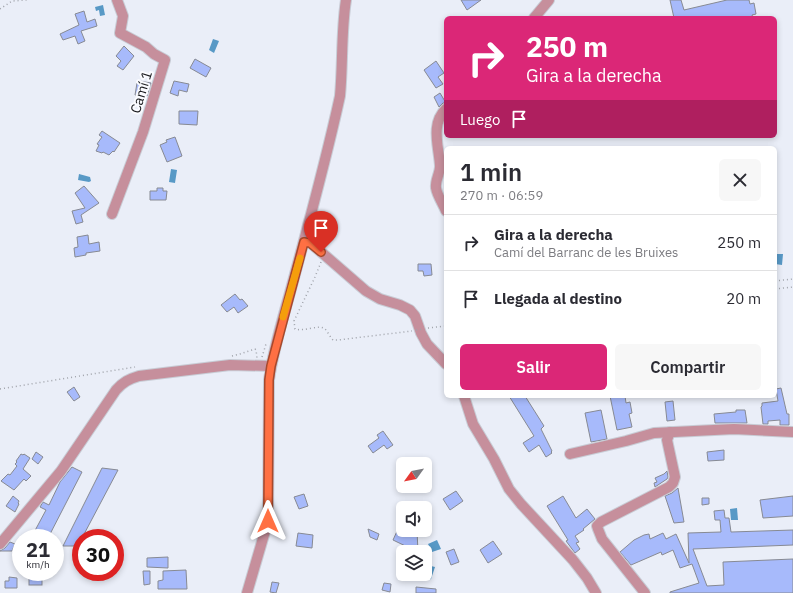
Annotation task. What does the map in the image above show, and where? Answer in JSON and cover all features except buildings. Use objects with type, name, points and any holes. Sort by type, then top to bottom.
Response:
[{"type":"street","name":"Camí 1","points":[[112,214],[143,132],[165,60],[154,54],[146,47],[120,33],[123,16],[117,0]]},
{"type":"street","points":[[248,593],[268,521],[269,380],[271,366],[304,242],[340,96],[344,11],[346,0]]},
{"type":"street","points":[[536,16],[549,0]]},
{"type":"street","points":[[444,111],[437,123],[440,167],[436,186],[436,191],[444,207]]},
{"type":"street","points":[[304,242],[313,245],[346,275],[372,295],[410,310],[415,316],[421,333],[428,344],[444,362]]},
{"type":"street","points":[[0,544],[61,471],[121,384],[139,376],[230,365],[271,366]]},
{"type":"street","points":[[465,398],[474,424],[509,489],[573,560],[596,593]]},
{"type":"street","points":[[570,454],[654,433],[748,429],[793,432]]},
{"type":"street","points":[[644,593],[602,539],[598,526],[601,522],[669,487],[673,483],[675,477],[668,440],[670,432]]},
{"type":"path","points":[[0,9],[12,1],[26,0]]},
{"type":"path","points":[[777,281],[793,279]]},
{"type":"path","points":[[777,289],[793,287]]},
{"type":"path","points":[[338,340],[444,326]]},
{"type":"path","points":[[0,390],[141,367]]},
{"type":"water","points":[[103,5],[105,15],[100,16],[99,10],[96,11],[95,7]]},
{"type":"water","points":[[213,39],[219,41],[214,53],[209,50]]},
{"type":"water","points":[[171,169],[177,170],[175,183],[169,182]]},
{"type":"water","points":[[79,174],[90,177],[91,181],[78,180]]},
{"type":"water","points":[[777,254],[783,254],[782,265],[777,264]]},
{"type":"water","points":[[737,508],[738,520],[731,520],[730,509]]},
{"type":"water","points":[[437,540],[441,549],[432,552],[432,545],[428,544]]},
{"type":"water","points":[[432,566],[435,567],[432,576]]},
{"type":"slow traffic","points":[[283,317],[300,258]]},
{"type":"route","points":[[268,521],[269,380],[271,366],[304,242],[310,243],[321,252]]}]
